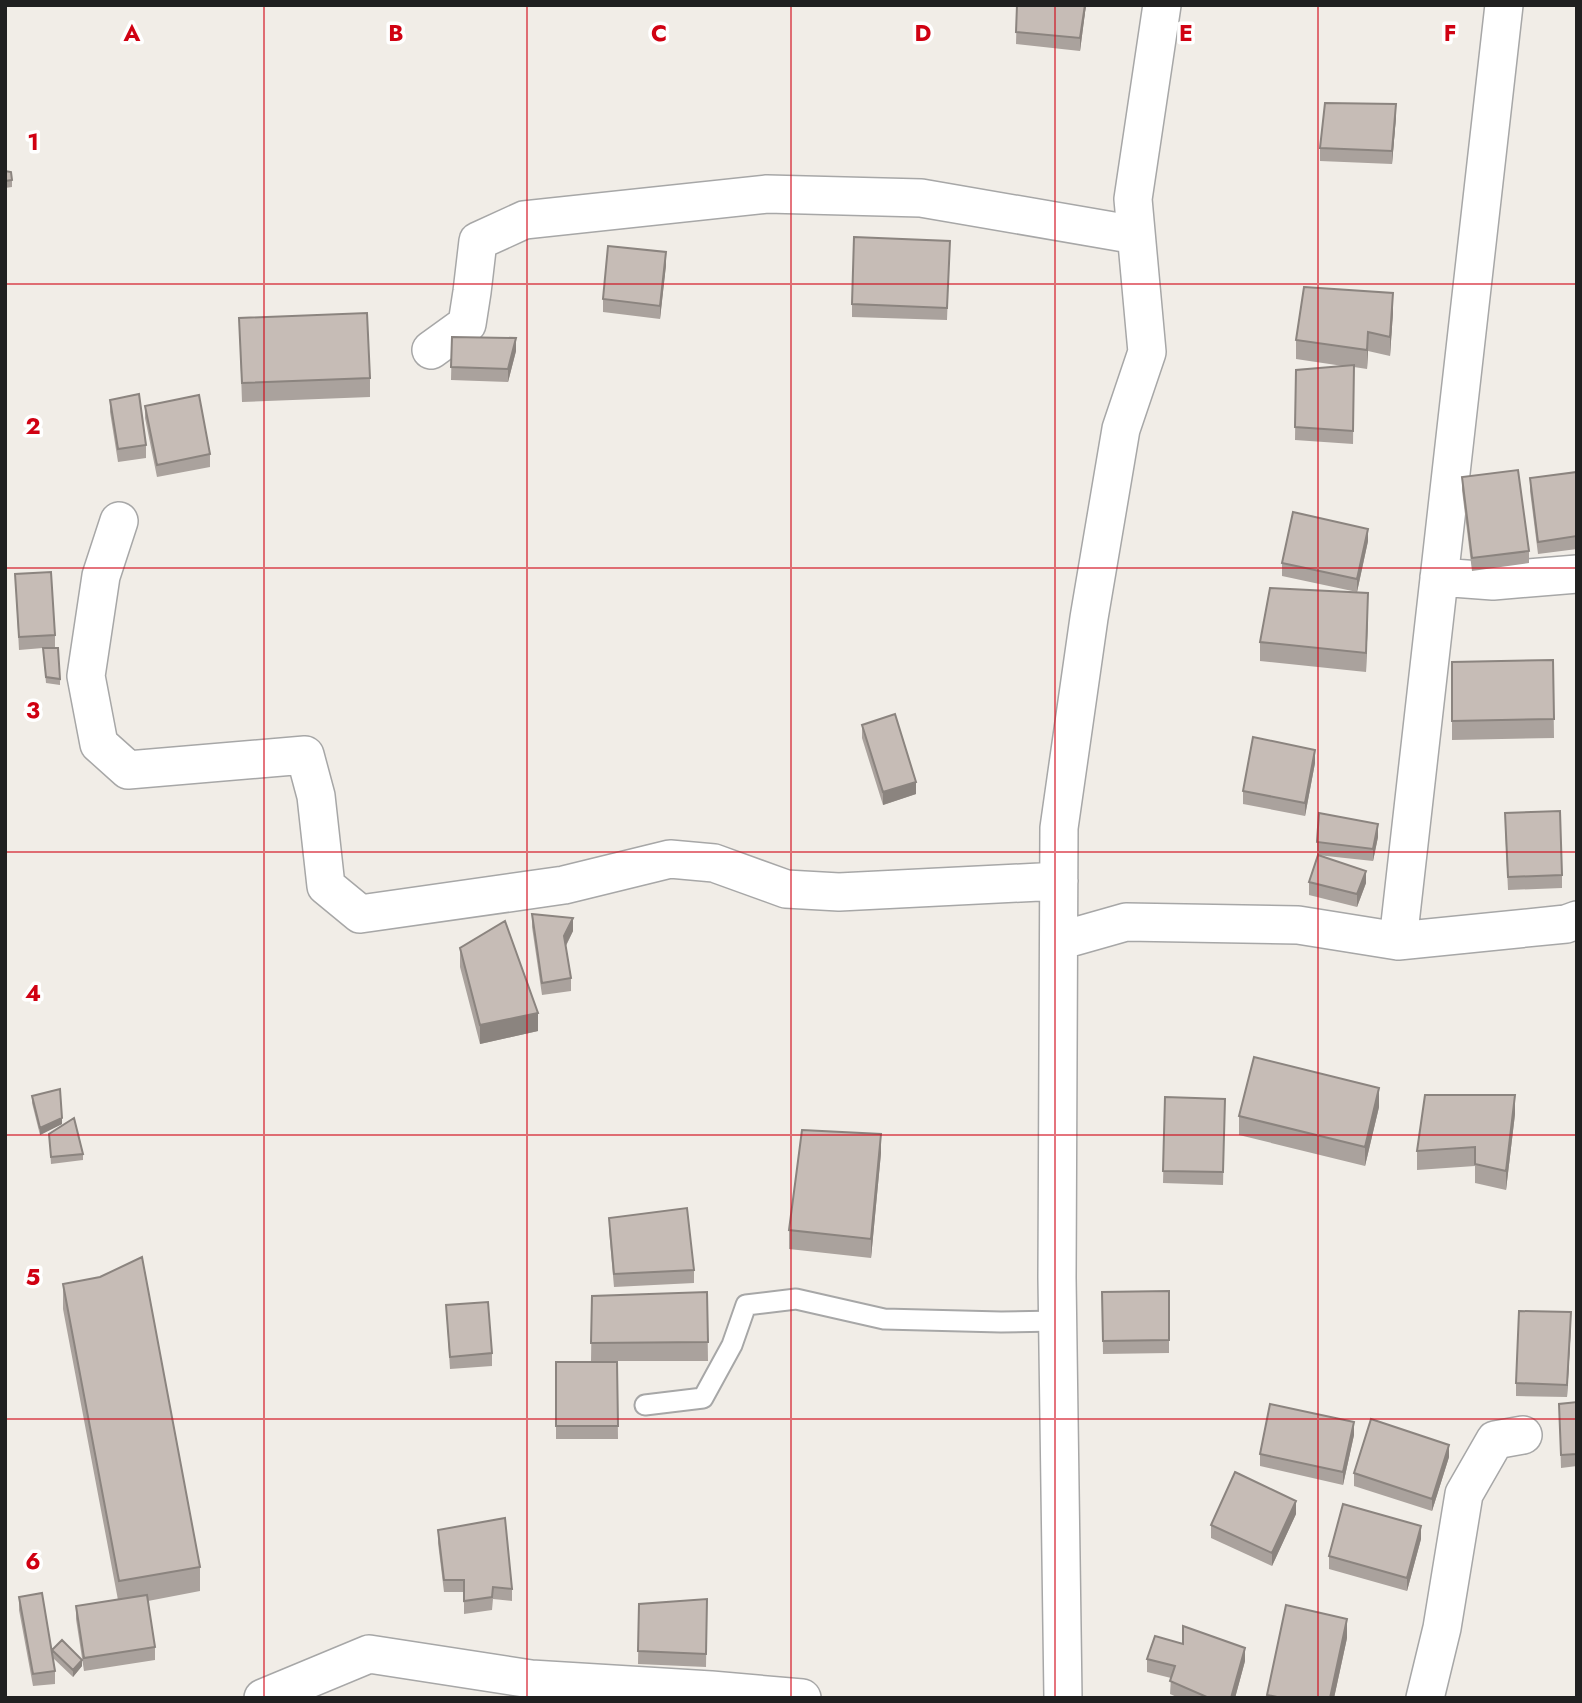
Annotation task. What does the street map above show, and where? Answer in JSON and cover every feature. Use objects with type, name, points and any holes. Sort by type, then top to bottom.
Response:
[{"type":"street","points":[[1063,1698],[1058,1321],[1059,828],[1089,618],[1121,429],[1147,352],[1133,199],[1162,5]]},
{"type":"street","points":[[1398,941],[1504,5]]},
{"type":"street","points":[[431,350],[467,324],[478,241],[524,220],[767,194],[921,198],[1136,235]]},
{"type":"street","points":[[119,521],[101,576],[86,676],[99,744],[128,770],[305,755],[316,796],[326,886],[360,914],[564,885],[670,859],[714,863],[786,889],[839,892],[1059,881]]},
{"type":"street","points":[[1439,577],[1493,581],[1577,574]]},
{"type":"street","points":[[1059,941],[1126,922],[1298,925],[1398,941],[1566,924],[1577,920]]},
{"type":"street","points":[[1425,1698],[1442,1628],[1464,1494],[1495,1440],[1523,1435]]},
{"type":"street","points":[[263,1698],[369,1654],[531,1679],[711,1694],[802,1698]]},
{"type":"lane","points":[[645,1405],[703,1398],[732,1345],[746,1305],[796,1299],[884,1319],[1058,1321]]},
{"type":"building","points":[[1017,5],[1085,5],[1080,38],[1016,32]]},
{"type":"building","points":[[1325,103],[1396,104],[1392,151],[1320,148]]},
{"type":"building","points":[[5,171],[11,172],[12,180],[5,181]]},
{"type":"building","points":[[854,237],[950,241],[947,308],[852,304]]},
{"type":"building","points":[[608,246],[666,252],[660,306],[603,299]]},
{"type":"building","points":[[1304,287],[1393,293],[1390,337],[1368,332],[1367,350],[1296,340]]},
{"type":"building","points":[[367,313],[370,378],[242,383],[239,318]]},
{"type":"building","points":[[452,337],[516,338],[508,369],[451,367]]},
{"type":"building","points":[[1354,365],[1353,431],[1295,427],[1296,370]]},
{"type":"building","points":[[139,394],[146,445],[118,449],[110,400]]},
{"type":"building","points":[[199,395],[210,454],[157,465],[145,406]]},
{"type":"building","points":[[1518,470],[1529,551],[1472,558],[1462,477]]},
{"type":"building","points":[[1577,472],[1577,536],[1538,542],[1530,478]]},
{"type":"building","points":[[1293,512],[1368,529],[1357,579],[1282,563]]},
{"type":"building","points":[[51,572],[55,635],[19,637],[15,574]]},
{"type":"building","points":[[1270,588],[1368,593],[1366,653],[1260,642]]},
{"type":"building","points":[[43,648],[58,648],[60,679],[46,677]]},
{"type":"building","points":[[1553,660],[1554,719],[1452,721],[1452,662]]},
{"type":"building","points":[[895,714],[916,782],[883,792],[862,725]]},
{"type":"building","points":[[1253,737],[1315,750],[1305,803],[1243,791]]},
{"type":"building","points":[[1560,811],[1562,875],[1508,877],[1505,813]]},
{"type":"building","points":[[1319,813],[1378,824],[1373,849],[1317,842]]},
{"type":"building","points":[[1318,855],[1366,871],[1357,894],[1309,882]]},
{"type":"building","points":[[532,914],[573,918],[564,936],[571,978],[542,983]]},
{"type":"building","points":[[505,921],[538,1013],[480,1025],[460,948]]},
{"type":"building","points":[[1254,1057],[1379,1088],[1365,1147],[1239,1116]]},
{"type":"building","points":[[60,1089],[62,1118],[40,1128],[32,1096]]},
{"type":"building","points":[[1425,1095],[1515,1095],[1506,1171],[1475,1164],[1475,1147],[1417,1151]]},
{"type":"building","points":[[1165,1097],[1225,1099],[1223,1172],[1163,1171]]},
{"type":"building","points":[[74,1118],[83,1154],[51,1157],[49,1134]]},
{"type":"building","points":[[802,1130],[881,1134],[871,1239],[789,1230]]},
{"type":"building","points":[[687,1208],[694,1270],[614,1274],[609,1218]]},
{"type":"building","points":[[142,1257],[200,1567],[119,1581],[63,1284],[100,1277]]},
{"type":"building","points":[[1169,1291],[1169,1340],[1103,1341],[1102,1292]]},
{"type":"building","points":[[707,1292],[708,1342],[591,1343],[592,1296]]},
{"type":"building","points":[[488,1302],[492,1353],[450,1357],[446,1305]]},
{"type":"building","points":[[1519,1311],[1571,1312],[1567,1385],[1516,1383]]},
{"type":"building","points":[[556,1362],[617,1362],[618,1426],[556,1426]]},
{"type":"building","points":[[1577,1402],[1577,1454],[1561,1455],[1559,1404]]},
{"type":"building","points":[[1270,1404],[1354,1422],[1343,1472],[1260,1454]]},
{"type":"building","points":[[1371,1419],[1449,1445],[1432,1499],[1354,1473]]},
{"type":"building","points":[[1235,1472],[1296,1501],[1272,1553],[1211,1525]]},
{"type":"building","points":[[1343,1504],[1421,1526],[1407,1578],[1329,1556]]},
{"type":"building","points":[[505,1518],[512,1589],[493,1587],[492,1597],[464,1601],[464,1580],[444,1580],[438,1530]]},
{"type":"building","points":[[42,1593],[55,1671],[33,1674],[19,1597]]},
{"type":"building","points":[[147,1595],[155,1647],[84,1658],[76,1606]]},
{"type":"building","points":[[707,1599],[706,1654],[638,1651],[639,1604]]},
{"type":"building","points":[[1286,1605],[1347,1619],[1330,1698],[1282,1698],[1267,1695]]},
{"type":"building","points":[[1183,1626],[1245,1648],[1231,1698],[1209,1698],[1170,1681],[1175,1666],[1147,1659],[1155,1636],[1183,1644]]},
{"type":"building","points":[[62,1640],[82,1660],[73,1670],[52,1650]]}]
